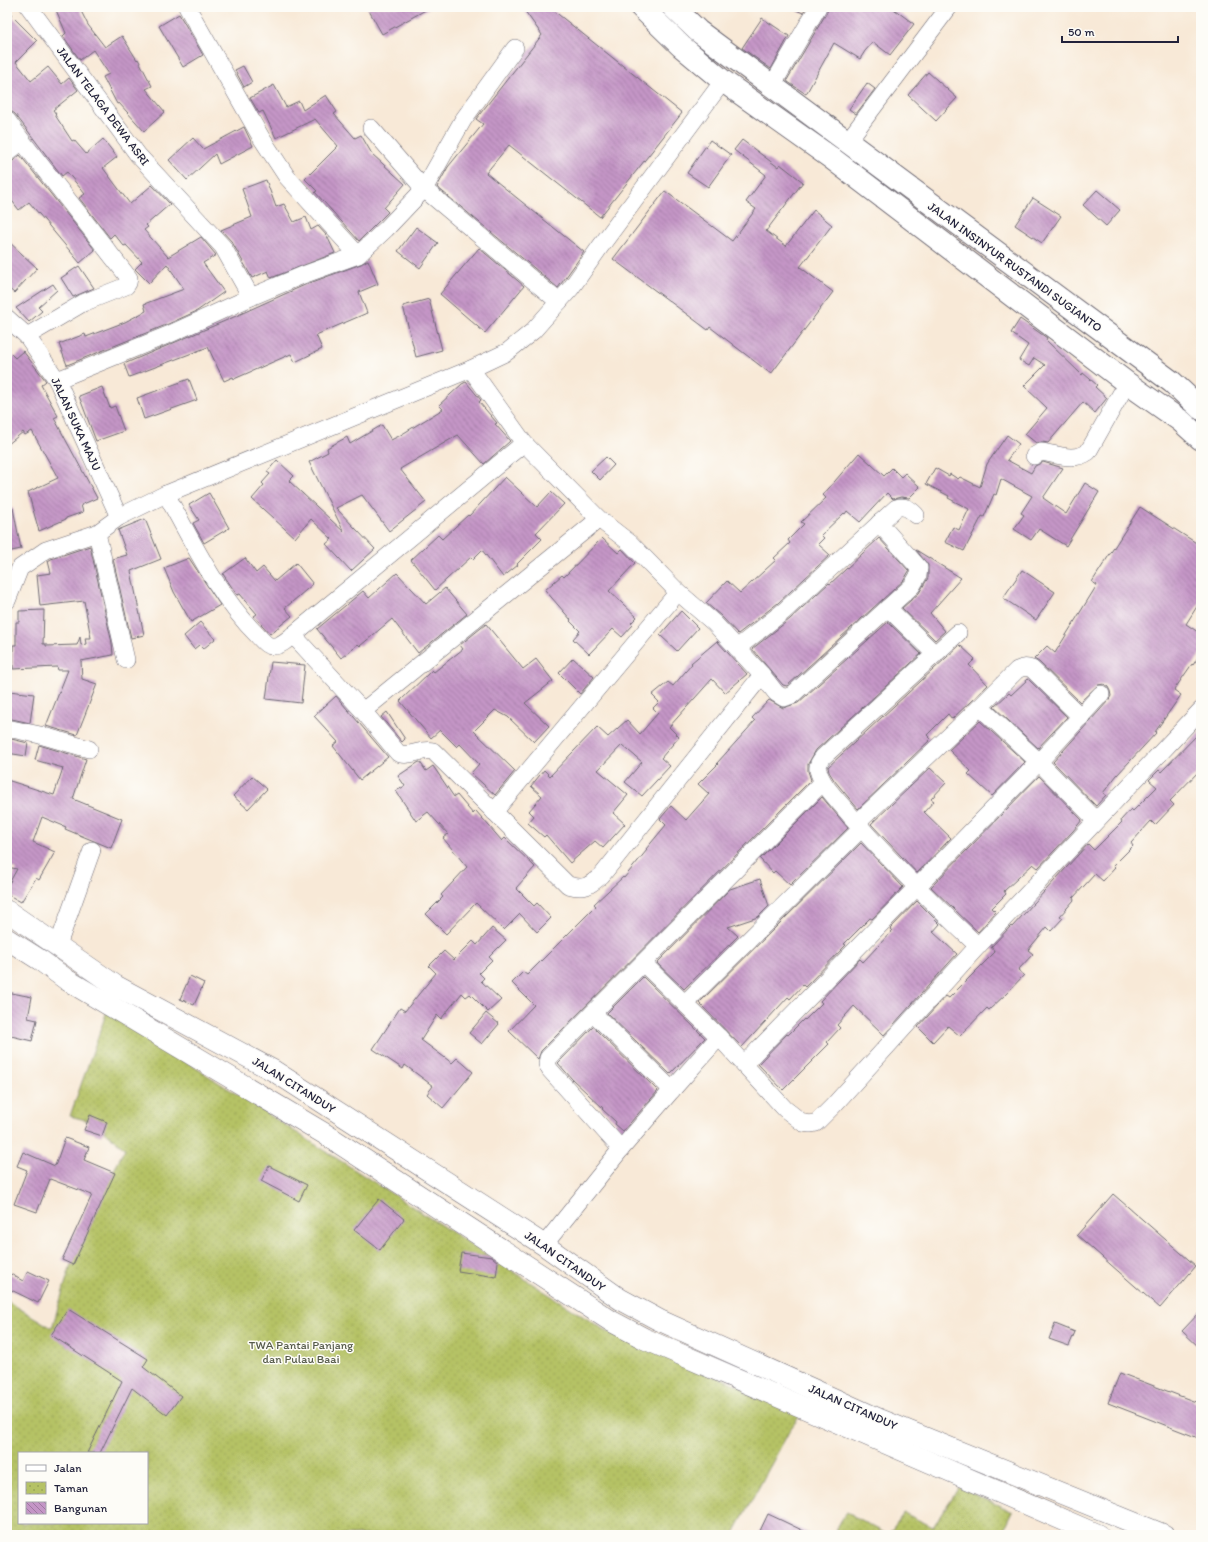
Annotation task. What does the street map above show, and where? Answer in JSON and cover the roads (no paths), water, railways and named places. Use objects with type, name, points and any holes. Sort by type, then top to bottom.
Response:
[{"type":"highway","points":[[641,7],[681,46],[723,81],[830,157],[1127,383],[1181,421],[1201,439]]},
{"type":"highway","name":"JALAN INSINYUR RUSTANDI SUGIANTO","points":[[673,7],[698,31],[1172,382],[1201,409]]},
{"type":"highway","points":[[878,193],[890,174]]},
{"type":"main road","name":"JALAN CITANDUY","points":[[7,911],[116,986],[274,1071],[544,1245],[620,1299],[659,1320],[881,1420],[1164,1535]]},
{"type":"main road","name":"JALAN CITANDUY","points":[[7,939],[40,960],[67,980],[325,1134],[610,1321],[652,1342],[1098,1535]]},
{"type":"main road","points":[[610,1321],[620,1299]]},
{"type":"street","name":"JALAN TELAGA DEWA ASRI","points":[[30,7],[138,155],[223,247],[251,297]]},
{"type":"street","points":[[187,7],[262,139],[287,177],[358,255]]},
{"type":"street","points":[[772,86],[818,7]]},
{"type":"street","points":[[847,142],[949,7]]},
{"type":"street","points":[[57,380],[170,334],[303,275],[358,255],[424,190],[462,120],[514,48]]},
{"type":"street","points":[[7,601],[14,565],[46,550],[97,533],[119,517],[166,494],[471,369],[507,352],[533,331],[571,288],[723,81]]},
{"type":"street","points":[[7,120],[128,278],[128,283],[126,286],[83,303],[27,336]]},
{"type":"street","points":[[371,128],[424,190],[559,302]]},
{"type":"street","points":[[7,153],[22,141]]},
{"type":"street","name":"JALAN SUKA MAJU","points":[[7,318],[27,336],[57,380],[119,517]]},
{"type":"street","points":[[471,369],[524,443],[599,518],[630,543],[678,592],[714,623],[781,697],[784,698],[792,695],[912,586],[918,576],[919,568],[879,523]]},
{"type":"street","points":[[1034,456],[1041,452],[1062,457],[1083,455],[1088,452],[1127,383]]},
{"type":"street","points":[[166,494],[210,573],[246,624],[267,645],[272,647],[279,645],[293,635],[524,443]]},
{"type":"street","points":[[737,648],[784,611],[896,508],[901,506],[908,508],[916,515]]},
{"type":"street","points":[[363,711],[599,518]]},
{"type":"street","points":[[97,533],[126,660]]},
{"type":"street","points":[[494,812],[678,592]]},
{"type":"street","points":[[888,608],[936,654]]},
{"type":"street","points":[[958,633],[823,757],[819,763],[818,769],[823,782],[859,826],[916,887],[978,946]]},
{"type":"street","points":[[293,635],[363,711],[398,753],[402,755],[428,749],[433,751],[568,885],[580,888],[589,886],[602,875],[762,675]]},
{"type":"street","points":[[685,1003],[859,826],[1017,670],[1022,667],[1032,669],[1081,717]]},
{"type":"street","points":[[744,1064],[1039,762],[1101,694]]},
{"type":"street","points":[[980,707],[1039,762],[1096,820]]},
{"type":"street","points":[[643,963],[719,1037],[785,1109],[803,1123],[816,1123],[978,946],[1201,710]]},
{"type":"street","points":[[7,728],[40,735],[89,749]]},
{"type":"street","points":[[621,1149],[550,1070],[547,1064],[548,1058],[823,782]]},
{"type":"street","points":[[58,945],[92,850]]},
{"type":"street","points":[[593,1013],[672,1090]]},
{"type":"street","points":[[544,1245],[621,1149],[719,1037]]},
{"type":"park label","name":"TWA Pantai Panjang dan Pulau Baai","points":[[301,1352]]}]
